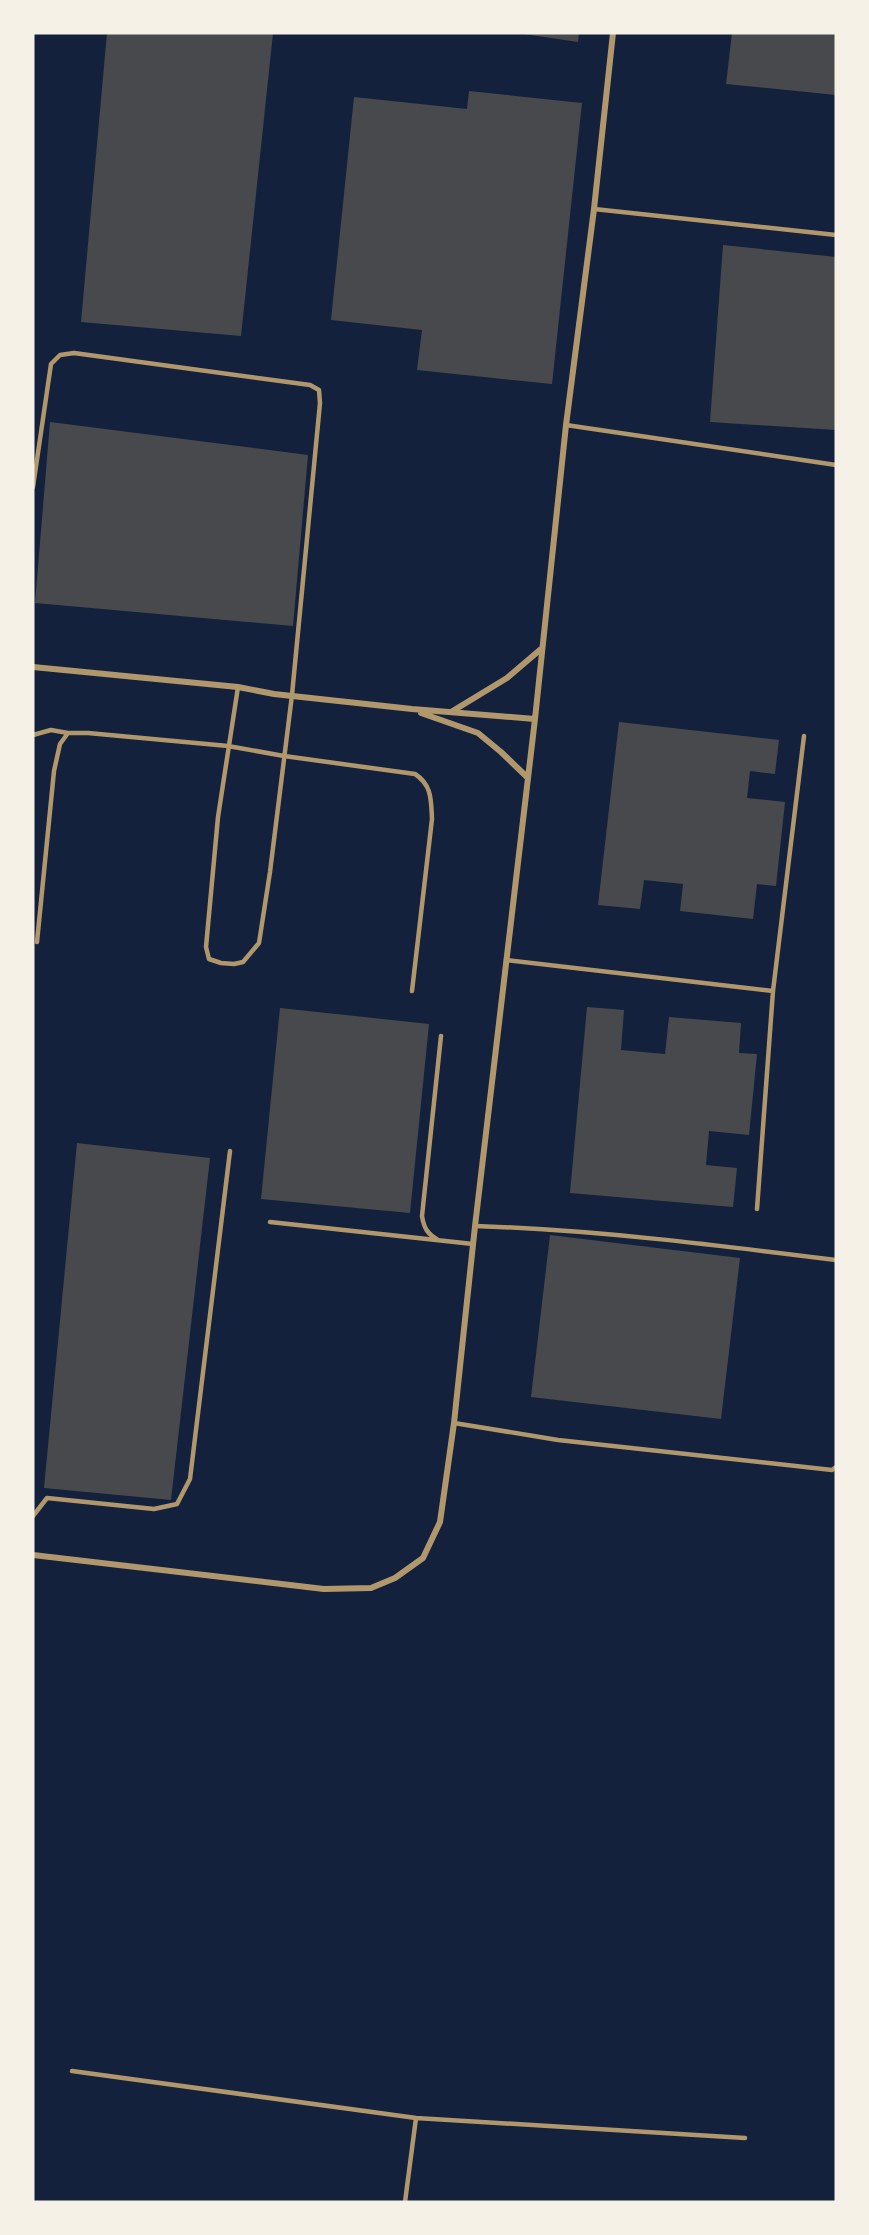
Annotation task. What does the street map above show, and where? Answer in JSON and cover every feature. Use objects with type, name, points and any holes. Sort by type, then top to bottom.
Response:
[{"type":"street","points":[[33,1555],[324,1589],[371,1588],[395,1578],[423,1558],[440,1522],[454,1423],[535,719],[566,425],[594,209],[613,33]]},
{"type":"street","points":[[452,712],[507,678],[541,649]]},
{"type":"street","points":[[33,667],[238,687],[412,710],[535,719]]},
{"type":"street","points":[[412,710],[478,733],[527,777]]},
{"type":"lane","points":[[594,209],[836,235]]},
{"type":"lane","points":[[33,487],[51,364],[60,355],[74,353],[310,385],[320,390],[321,403],[292,695],[270,872],[259,943],[243,962],[234,964],[221,963],[209,958],[206,947],[218,817],[238,687]]},
{"type":"lane","points":[[566,425],[836,465]]},
{"type":"lane","points":[[33,735],[51,730],[228,747],[415,774],[425,780],[431,797],[432,819],[412,991]]},
{"type":"lane","points":[[37,942],[54,771],[60,744],[68,733]]},
{"type":"lane","points":[[757,1209],[773,991],[804,736]]},
{"type":"lane","points":[[506,960],[773,991]]},
{"type":"lane","points":[[438,1240],[428,1234],[423,1225],[422,1216],[441,1036]]},
{"type":"lane","points":[[33,1516],[47,1498],[154,1509],[177,1504],[190,1479],[230,1150]]},
{"type":"lane","points":[[270,1222],[473,1244]]},
{"type":"lane","points":[[475,1226],[523,1227],[672,1240],[836,1260]]},
{"type":"lane","points":[[454,1423],[558,1440],[832,1470],[836,1467]]},
{"type":"lane","points":[[72,2071],[416,2118],[745,2138]]},
{"type":"lane","points":[[405,2202],[416,2118]]},
{"type":"building","points":[[107,33],[273,33],[241,336],[81,322]]},
{"type":"building","points":[[517,33],[579,33],[578,42]]},
{"type":"building","points":[[732,33],[836,33],[836,95],[726,84]]},
{"type":"building","points":[[469,91],[582,103],[552,384],[417,370],[422,330],[331,320],[354,97],[467,109]]},
{"type":"building","points":[[723,245],[836,257],[836,430],[710,422]]},
{"type":"building","points":[[50,422],[308,455],[293,626],[35,603]]},
{"type":"building","points":[[619,722],[779,740],[775,774],[750,771],[747,798],[785,802],[776,886],[757,884],[753,919],[680,911],[683,884],[644,880],[640,909],[598,905]]},
{"type":"building","points":[[587,1007],[624,1010],[621,1050],[665,1054],[669,1017],[741,1023],[739,1053],[757,1054],[749,1135],[709,1131],[706,1165],[737,1168],[733,1207],[570,1193]]},
{"type":"building","points":[[280,1008],[429,1024],[410,1213],[261,1199]]},
{"type":"building","points":[[77,1143],[210,1158],[171,1500],[44,1488]]},
{"type":"building","points":[[550,1235],[740,1258],[721,1419],[531,1397]]}]
